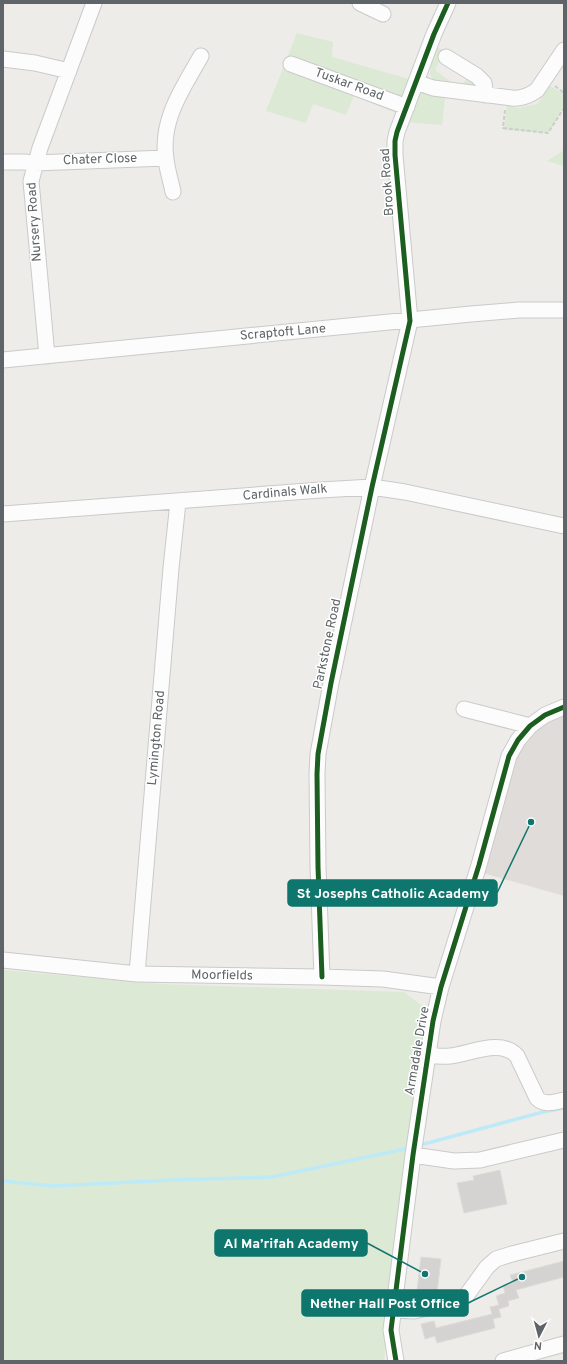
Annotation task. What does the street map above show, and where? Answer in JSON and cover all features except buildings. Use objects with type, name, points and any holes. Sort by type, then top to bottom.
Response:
[{"type":"street","points":[[360,3],[383,14]]},
{"type":"street","name":"Brook Road","points":[[410,321],[395,148],[397,132],[434,34],[448,3]]},
{"type":"street","name":"Nursery Road","points":[[47,356],[31,181],[35,163],[70,71],[91,4]]},
{"type":"street","points":[[416,82],[433,88],[522,98],[537,90],[564,50]]},
{"type":"street","points":[[173,192],[166,158],[165,143],[167,123],[178,97],[201,56]]},
{"type":"street","points":[[446,57],[477,76],[484,83],[486,95]]},
{"type":"street","points":[[3,59],[35,63],[70,71]]},
{"type":"street","name":"Tuskar Road","points":[[291,64],[407,107]]},
{"type":"street","name":"Chater Close","points":[[3,162],[35,163],[166,158]]},
{"type":"street","name":"Scraptoft Lane","points":[[3,360],[519,310],[564,310]]},
{"type":"street","name":"Parkstone Road","points":[[322,977],[318,867],[318,754],[331,683],[372,487],[410,321]]},
{"type":"street","name":"Cardinals Walk","points":[[3,514],[372,487],[405,492],[564,526]]},
{"type":"street","name":"Lymington Road","points":[[137,974],[178,502]]},
{"type":"street","name":"Armadale Drive","points":[[396,1361],[391,1330],[413,1155],[433,1021],[441,988],[511,752],[518,740],[530,726],[545,715],[564,707]]},
{"type":"street","points":[[464,709],[530,726]]},
{"type":"street","name":"Moorfields","points":[[3,960],[137,974],[382,979],[441,988]]},
{"type":"street","points":[[428,1056],[450,1056],[497,1047],[509,1050],[517,1056],[540,1102],[549,1103],[564,1100]]},
{"type":"street","points":[[413,1155],[454,1161],[480,1160],[564,1140]]},
{"type":"street","points":[[394,1310],[414,1311],[457,1301],[466,1296],[487,1267],[496,1259],[564,1240]]},
{"type":"street","points":[[502,1361],[564,1344]]},
{"type":"path","points":[[506,97],[503,128],[548,133],[564,108]]},
{"type":"shaded area","points":[[564,714],[564,896],[483,873],[512,771],[521,750],[527,741],[543,725]]},
{"type":"green space","points":[[297,33],[333,42],[332,57],[437,87],[430,74],[434,46],[445,51],[435,70],[451,82],[462,86],[467,78],[480,88],[446,90],[442,125],[403,122],[403,116],[354,95],[346,115],[313,104],[306,123],[266,111]]},
{"type":"green space","points":[[550,86],[564,94],[564,105],[548,133],[504,130],[507,105],[518,108],[537,104]]},
{"type":"green space","points":[[564,150],[564,166],[547,161]]},
{"type":"green space","points":[[3,970],[160,984],[404,992],[425,1008],[401,1203],[384,1361],[3,1361]]},
{"type":"waterway","points":[[424,1144],[543,1112],[564,1108]]},
{"type":"waterway","points":[[3,1181],[53,1186],[272,1177],[405,1149]]},
{"type":"cycle path","points":[[322,977],[318,867],[318,754],[331,683],[372,487],[410,321],[395,141],[397,132],[434,34],[448,3]]},
{"type":"cycle path","points":[[396,1361],[391,1330],[413,1155],[433,1021],[441,987],[479,865],[509,756],[518,740],[530,726],[545,715],[564,707]]},
{"type":"place","name":"St Josephs Catholic Academy","points":[[531,822]]},
{"type":"place","name":"Al Ma’rifah Academy","points":[[425,1274]]},
{"type":"place","name":"Nether Hall Post Office","points":[[522,1277]]}]
